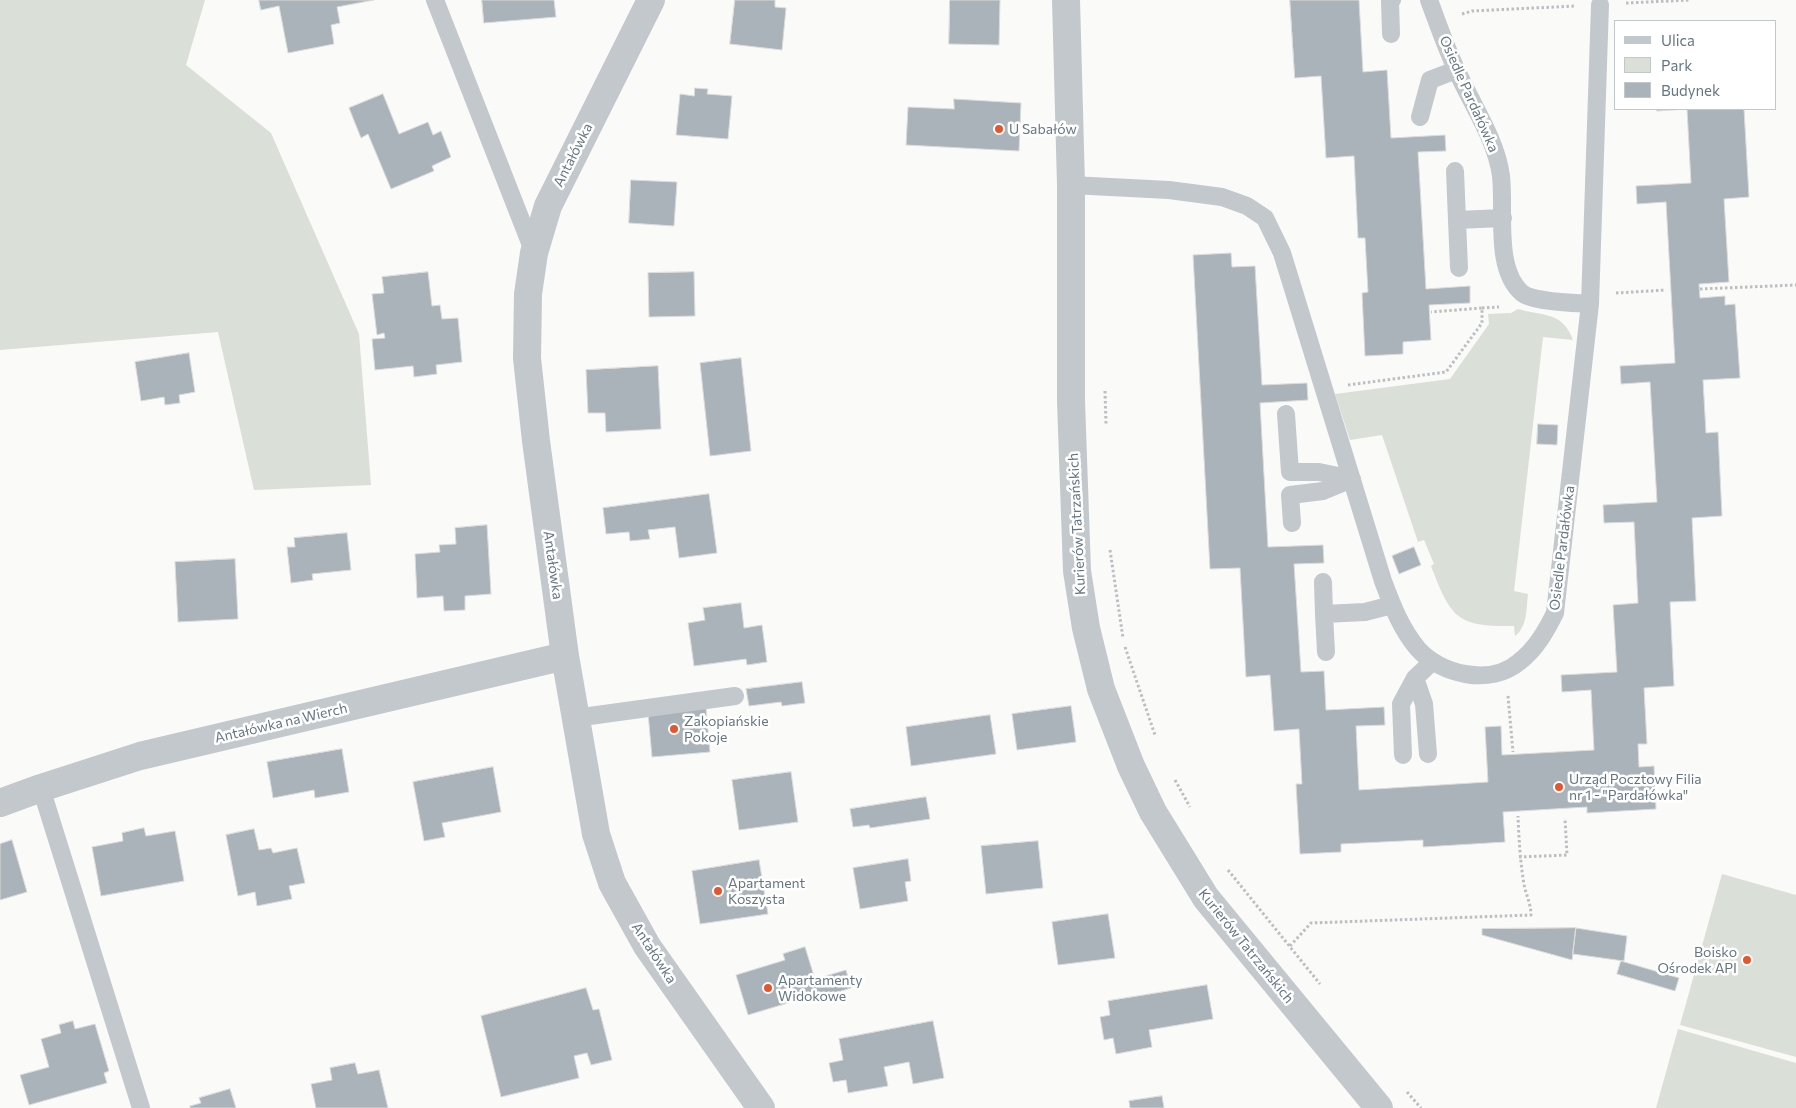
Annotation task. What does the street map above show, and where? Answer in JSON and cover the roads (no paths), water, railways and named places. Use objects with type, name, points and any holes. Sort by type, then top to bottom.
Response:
[{"type":"street","name":"Antałówka","points":[[651,0],[548,206],[534,253],[528,294],[526,358],[565,656],[596,834],[612,884],[647,946],[761,1108]]},
{"type":"street","name":"Kurierów Tatrzańskich","points":[[1066,0],[1071,185],[1071,401],[1077,571],[1086,628],[1101,689],[1131,766],[1153,812],[1206,898],[1379,1108]]},
{"type":"street","name":"Antałówka na Wierch","points":[[0,803],[140,756],[565,656]]},
{"type":"lane","points":[[435,0],[534,253]]},
{"type":"lane","points":[[1391,34],[1390,1],[1392,0]]},
{"type":"lane","name":"Osiedle Pardałówka","points":[[1071,185],[1169,190],[1222,197],[1247,206],[1266,218],[1282,253],[1392,605],[1403,629],[1418,649],[1432,662],[1458,673],[1489,674],[1506,670],[1518,664],[1542,638],[1556,613],[1590,299],[1541,299],[1524,295],[1510,278],[1504,255],[1501,176],[1495,151],[1456,70],[1429,0]]},
{"type":"lane","points":[[1590,299],[1600,5]]},
{"type":"lane","points":[[1420,117],[1430,80],[1456,70]]},
{"type":"lane","points":[[1455,171],[1458,268]]},
{"type":"lane","points":[[1457,220],[1503,218]]},
{"type":"lane","points":[[1286,414],[1290,472],[1319,472],[1352,479]]},
{"type":"lane","points":[[1292,523],[1290,495],[1323,491],[1352,479]]},
{"type":"lane","points":[[1323,582],[1326,652]]},
{"type":"lane","points":[[1324,614],[1365,612],[1392,605]]},
{"type":"lane","points":[[1403,755],[1401,704],[1415,678],[1432,662]]},
{"type":"lane","points":[[1415,678],[1424,704],[1428,754]]},
{"type":"lane","points":[[575,718],[735,696]]},
{"type":"lane","points":[[41,788],[141,1108]]},
{"type":"place","name":"U Sabałów","points":[[999,129]]},
{"type":"place","name":"Zakopiańskie Pokoje","points":[[674,729]]},
{"type":"place","name":"Urząd Pocztowy Filia nr 1 - \"Pardałówka\"","points":[[1559,787]]},
{"type":"place","name":"Apartament Koszysta","points":[[718,891]]},
{"type":"place","name":"Boisko Ośrodek API","points":[[1747,960]]},
{"type":"place","name":"Apartamenty Widokowe","points":[[768,988]]}]
